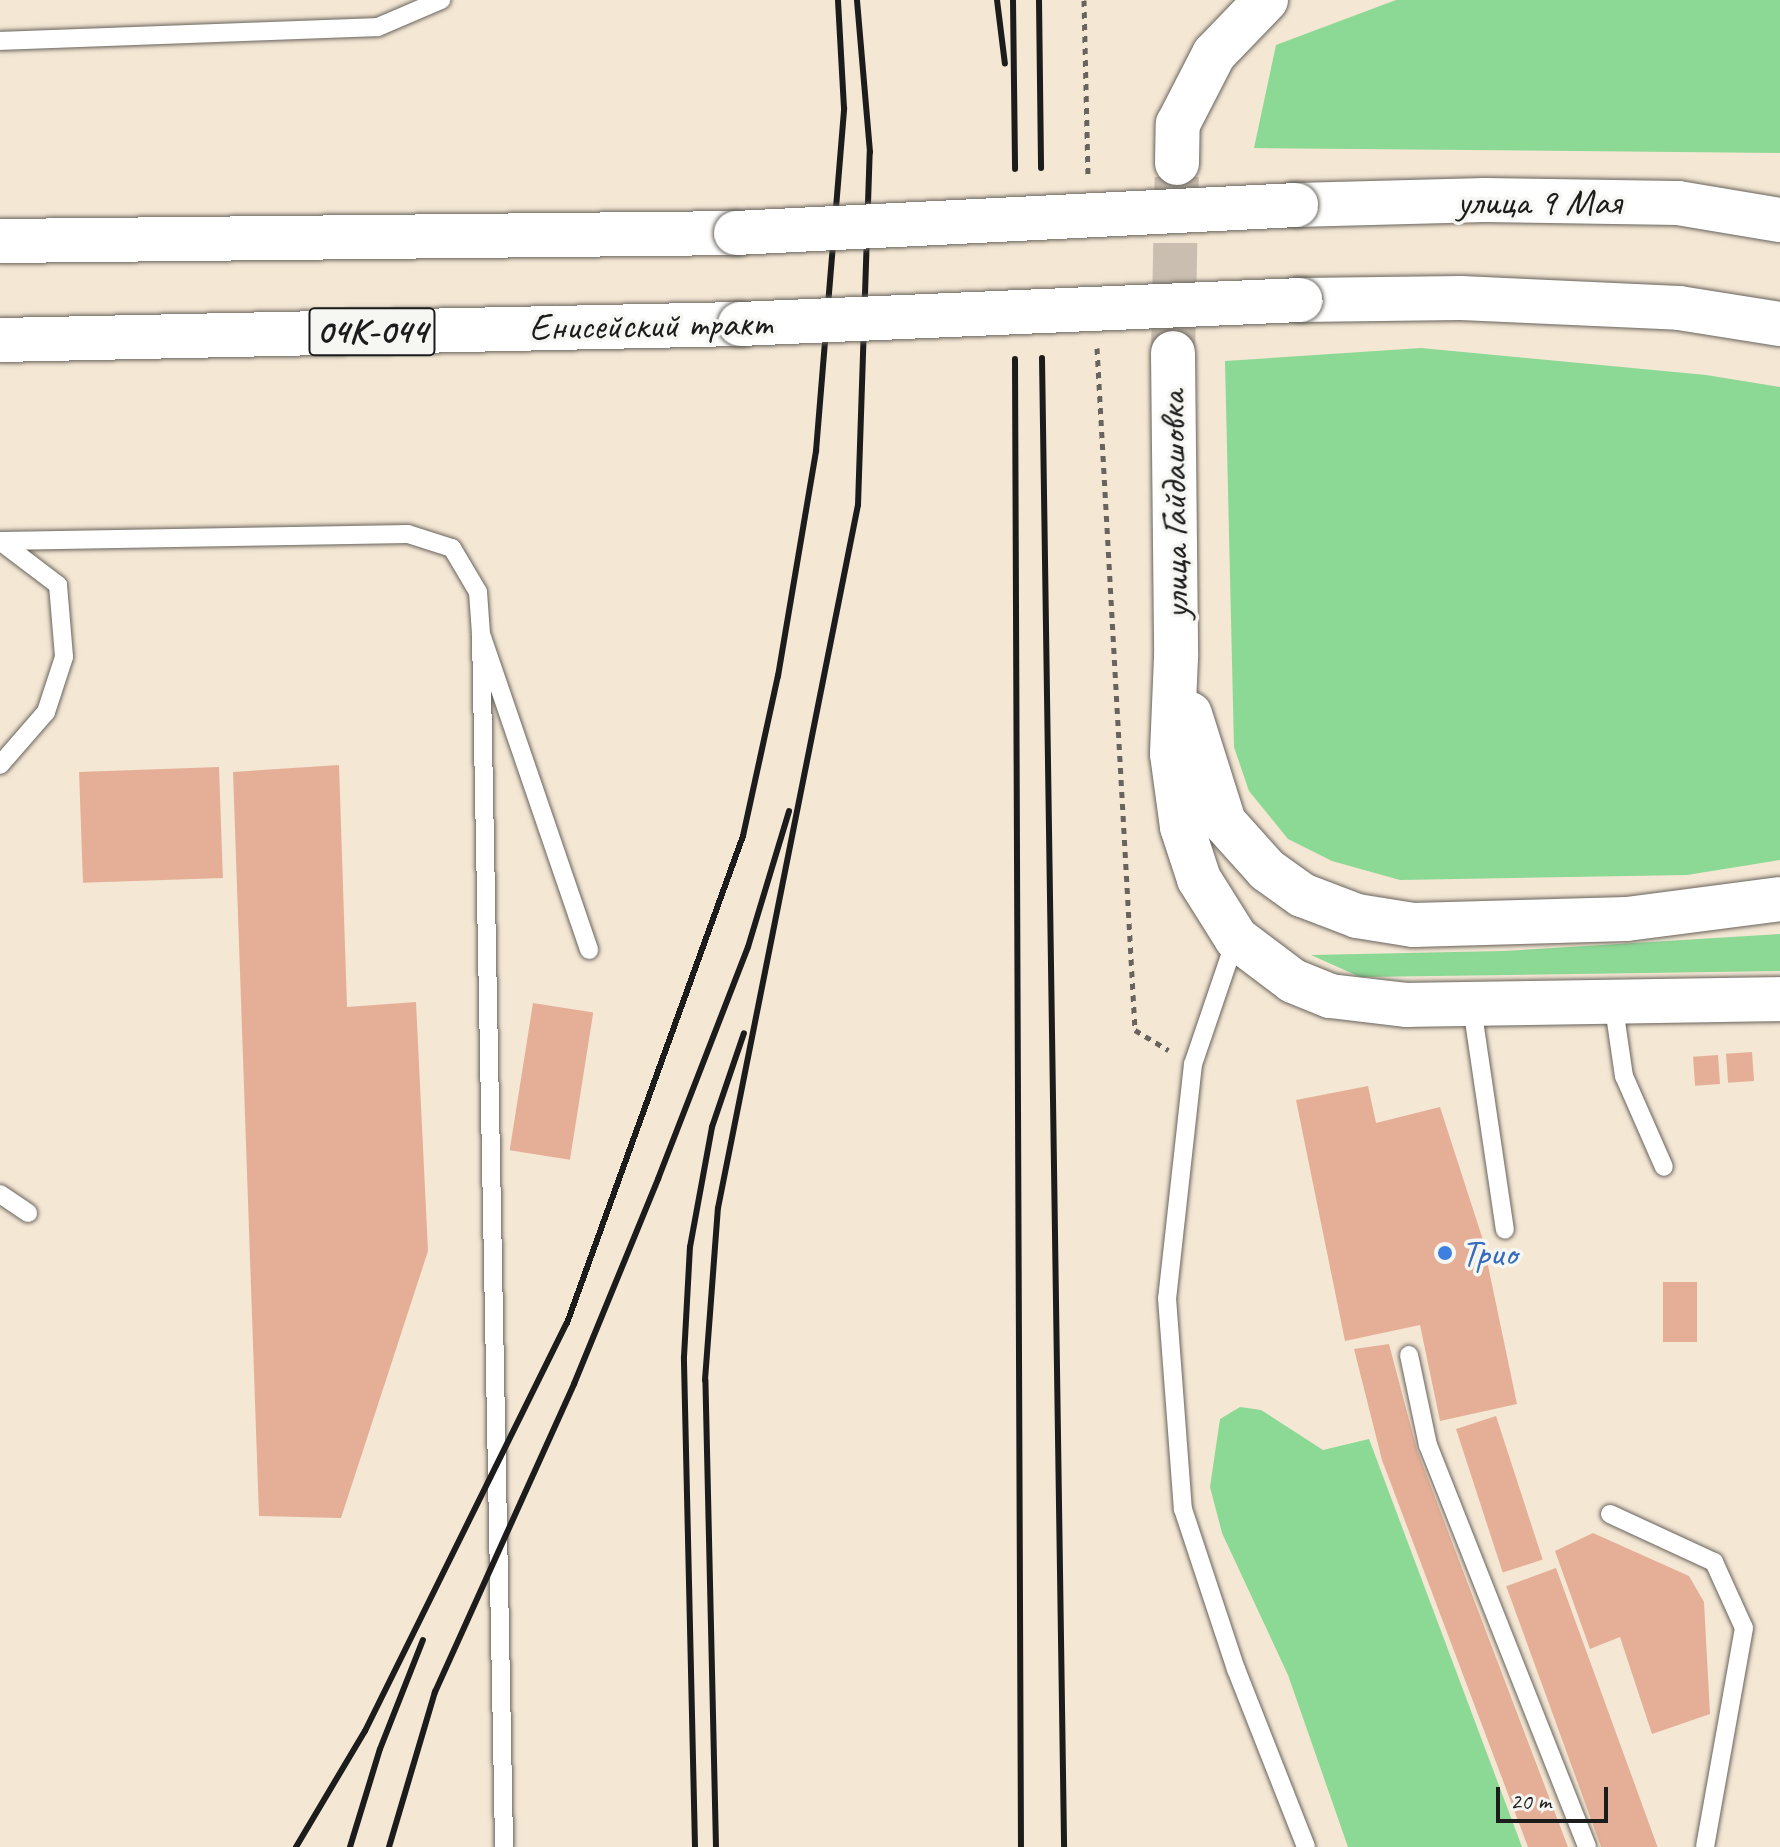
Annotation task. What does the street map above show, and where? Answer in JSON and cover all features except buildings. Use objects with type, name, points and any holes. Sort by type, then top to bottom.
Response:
[{"type":"main road","points":[[1177,163],[1178,124],[1214,54],[1266,0]]},
{"type":"main road","points":[[1678,203],[1780,197]]},
{"type":"main road","name":"улица 9 Мая","points":[[0,241],[736,233],[1296,205],[1485,200],[1678,203],[1780,220]]},
{"type":"main road","name":"Енисейский тракт","points":[[0,340],[740,324],[1300,300],[1461,298],[1648,306],[1780,324]]},
{"type":"main road","name":"улица Гайдашовка","points":[[1173,353],[1176,657]]},
{"type":"main road","points":[[1176,657],[1224,822],[1267,870],[1302,895],[1357,916],[1413,925],[1627,919],[1780,899]]},
{"type":"main road","points":[[1176,657],[1172,754],[1182,827],[1199,879],[1236,938],[1293,981],[1330,996],[1472,1007],[1780,999]]},
{"type":"lane","points":[[0,41],[378,27],[441,0]]},
{"type":"lane","points":[[1,541],[408,534],[452,548],[478,592],[504,1847]]},
{"type":"lane","points":[[0,765],[46,712],[64,657],[58,585],[1,541]]},
{"type":"lane","points":[[481,634],[589,950]]},
{"type":"lane","points":[[1236,938],[1193,1064],[1167,1298],[1183,1509],[1236,1669],[1306,1847]]},
{"type":"lane","points":[[1613,1001],[1624,1076],[1664,1167]]},
{"type":"lane","points":[[1472,1007],[1505,1230]]},
{"type":"lane","points":[[0,1194],[28,1213]]},
{"type":"lane","points":[[1409,1355],[1428,1445],[1587,1847]]},
{"type":"lane","points":[[1610,1514],[1714,1562],[1744,1628],[1705,1847]]},
{"type":"path","points":[[1084,0],[1089,190]]},
{"type":"path","points":[[1096,333],[1135,1030],[1193,1064]]},
{"type":"green space","points":[[1396,0],[1780,0],[1780,153],[1254,148],[1276,45]]},
{"type":"green space","points":[[1421,348],[1706,375],[1780,387],[1780,860],[1687,875],[1400,880],[1332,861],[1288,839],[1249,791],[1234,747],[1225,361]]},
{"type":"green space","points":[[1780,934],[1780,971],[1360,977],[1311,955],[1504,951]]},
{"type":"green space","points":[[1240,1407],[1261,1410],[1323,1450],[1369,1439],[1522,1847],[1348,1847],[1288,1675],[1222,1533],[1210,1487],[1220,1419]]},
{"type":"tunnel","points":[[1173,353],[1177,163]]},
{"type":"railway","points":[[296,1847],[365,1731],[567,1323],[743,836],[778,676],[816,451],[844,108],[838,0]]},
{"type":"railway","points":[[716,1847],[705,1380],[718,1208],[858,505],[870,152],[857,0]]},
{"type":"railway","points":[[997,0],[1005,64]]},
{"type":"railway","points":[[1013,0],[1015,169]]},
{"type":"railway","points":[[1039,0],[1041,168]]},
{"type":"railway","points":[[1042,358],[1064,1847]]},
{"type":"railway","points":[[1015,359],[1021,1847]]},
{"type":"railway","points":[[389,1847],[435,1692],[574,1384],[658,1179],[748,947],[789,811]]},
{"type":"railway","points":[[695,1847],[684,1357],[690,1247],[712,1127],[744,1033]]},
{"type":"railway","points":[[350,1847],[380,1749],[423,1640]]},
{"type":"place","name":"Трио","points":[[1445,1253]]}]
